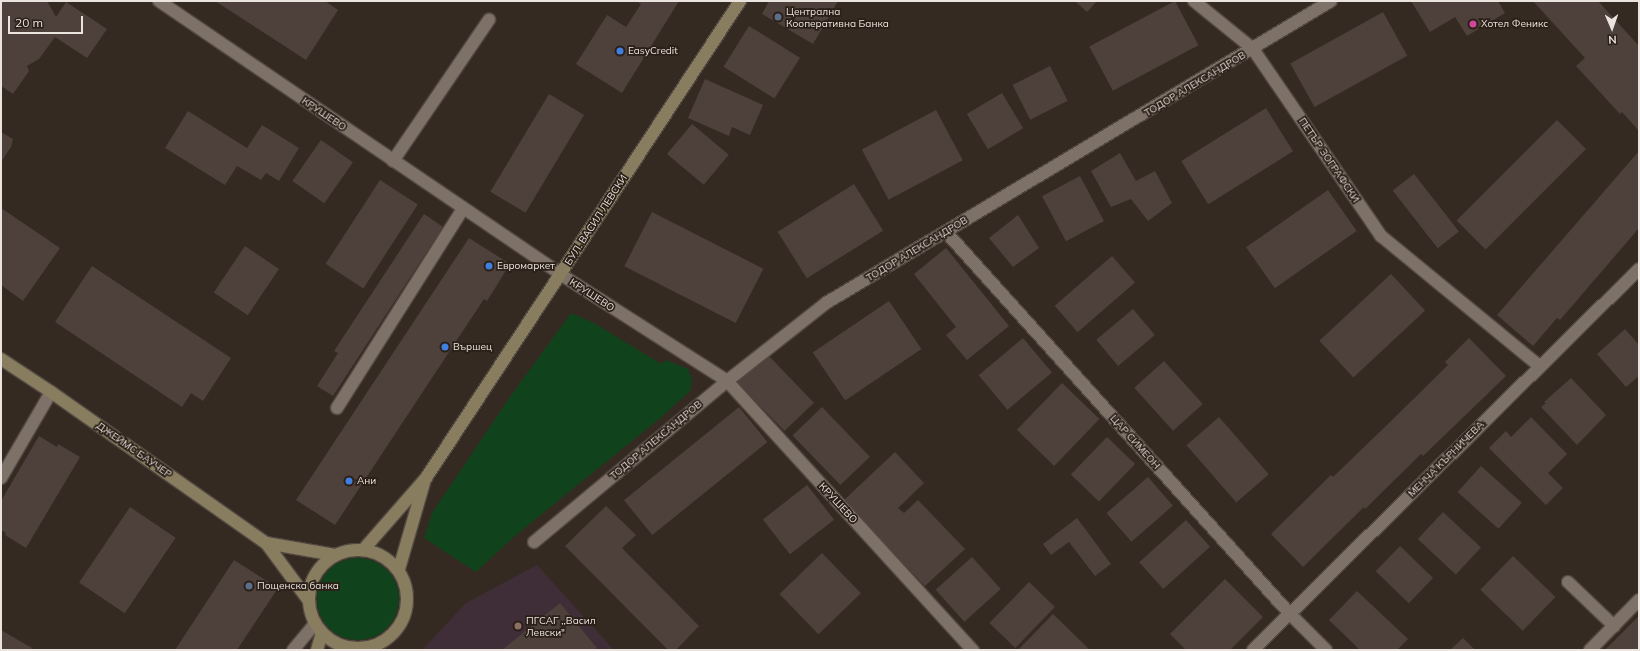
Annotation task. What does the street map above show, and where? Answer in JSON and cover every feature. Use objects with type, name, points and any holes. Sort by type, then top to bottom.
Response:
[{"type":"street","name":"КРУШЕВО","points":[[159,1],[560,274],[727,381],[973,650]]},
{"type":"street","name":"БУЛ. ВАСИЛ ЛЕВСКИ","points":[[363,550],[426,478],[740,1]]},
{"type":"street","name":"ПЕТЪР ЗОГРАФСКИ","points":[[1194,1],[1253,49],[1381,236],[1539,366]]},
{"type":"street","name":"ТОДОР АЛЕКСАНДРОВ","points":[[534,542],[727,381],[826,303],[1331,1]]},
{"type":"street","points":[[393,161],[489,20]]},
{"type":"street","points":[[337,408],[464,208]]},
{"type":"street","name":"ЦАР СИМЕОН","points":[[946,232],[1290,614],[1326,650]]},
{"type":"street","name":"МЕНЧА КЪРНИЧЕВА","points":[[1253,650],[1539,366],[1639,269]]},
{"type":"street","name":"ДЖЕЙМС БАУЧЕР","points":[[1,359],[51,392],[266,543]]},
{"type":"street","points":[[1,478],[51,392]]},
{"type":"street","name":"БУЛ. ВАСИЛ ЛЕВСКИ","points":[[398,569],[426,478]]},
{"type":"street","points":[[266,543],[335,555]]},
{"type":"street","points":[[266,543],[309,601]]},
{"type":"street","points":[[349,550],[363,550],[377,553],[389,560],[398,569],[406,583],[408,599],[406,614],[398,629],[387,640],[373,647],[357,649],[344,647],[332,641],[319,629],[310,613],[309,601],[310,587],[315,574],[324,563],[335,555],[349,550]]},
{"type":"street","points":[[1568,582],[1614,626]]},
{"type":"street","points":[[1590,650],[1639,600]]},
{"type":"street","points":[[293,650],[319,629]]},
{"type":"street","points":[[317,650],[319,629]]},
{"type":"shaded area","name":"ПГСАГ ,,Васил Левски\"","points":[[537,565],[614,650],[422,650],[466,603]]},
{"type":"green space","points":[[571,313],[594,323],[661,364],[666,360],[688,369],[692,380],[690,391],[659,419],[516,535],[476,572],[424,538],[432,513],[512,394]]},
{"type":"green space","points":[[358,558],[374,561],[387,570],[396,583],[399,599],[396,615],[387,628],[374,637],[358,640],[342,637],[329,628],[320,615],[317,599],[320,583],[329,570],[342,561]]},
{"type":"building","points":[[1,1],[47,1],[56,17],[66,2],[107,29],[87,58],[55,37],[39,59],[27,66],[29,71],[13,94],[1,86]]},
{"type":"building","points":[[215,1],[325,1],[338,10],[306,60]]},
{"type":"building","points":[[636,1],[679,1],[622,93],[576,64],[607,15],[626,27],[641,4]]},
{"type":"building","points":[[769,1],[838,1],[813,44],[762,14]]},
{"type":"building","points":[[1075,1],[1097,1],[1087,12]]},
{"type":"building","points":[[1175,1],[1198,45],[1113,91],[1089,47]]},
{"type":"building","name":"Хотел Феникс","points":[[1411,1],[1498,1],[1505,13],[1467,36],[1455,17],[1430,32]]},
{"type":"building","points":[[1533,1],[1598,1],[1639,46],[1639,131],[1622,112],[1620,114],[1576,66],[1585,58]]},
{"type":"building","points":[[1383,12],[1407,56],[1315,107],[1290,63]]},
{"type":"building","points":[[749,26],[800,58],[774,99],[724,67]]},
{"type":"building","points":[[1050,66],[1068,101],[1030,120],[1013,85]]},
{"type":"building","points":[[705,79],[763,105],[750,135],[732,127],[729,136],[688,118]]},
{"type":"building","points":[[1002,93],[1023,128],[988,149],[967,114]]},
{"type":"building","points":[[549,94],[584,115],[525,213],[490,192]]},
{"type":"building","points":[[1266,108],[1293,151],[1208,204],[1181,161]]},
{"type":"building","points":[[936,110],[963,160],[889,200],[862,149]]},
{"type":"building","points":[[188,111],[247,148],[262,125],[299,148],[279,181],[266,173],[261,180],[237,166],[225,185],[165,148]]},
{"type":"building","points":[[1557,120],[1586,149],[1486,249],[1457,220]]},
{"type":"building","points":[[692,124],[729,155],[704,185],[667,154]]},
{"type":"building","points":[[1,132],[13,139],[11,147],[1,162]]},
{"type":"building","points":[[321,140],[353,162],[324,203],[292,181]]},
{"type":"building","points":[[1639,151],[1639,228],[1560,320],[1557,318],[1533,346],[1497,315]]},
{"type":"building","points":[[1120,153],[1136,181],[1155,171],[1172,203],[1148,221],[1131,199],[1111,207],[1091,171]]},
{"type":"building","points":[[1414,174],[1459,232],[1438,248],[1393,191]]},
{"type":"building","points":[[1080,176],[1104,221],[1066,241],[1042,196]]},
{"type":"building","points":[[380,180],[418,205],[363,288],[326,264]]},
{"type":"building","points":[[854,184],[883,231],[807,278],[778,232]]},
{"type":"building","points":[[1328,190],[1357,231],[1275,288],[1246,247]]},
{"type":"building","points":[[1,208],[60,248],[23,301],[1,285]]},
{"type":"building","points":[[652,212],[763,269],[736,323],[624,266]]},
{"type":"building","points":[[424,214],[443,227],[333,396],[317,386],[338,353],[334,351]]},
{"type":"building","points":[[1018,215],[1039,248],[1013,267],[989,238]]},
{"type":"building","points":[[469,238],[510,264],[487,301],[484,299],[335,525],[296,500]]},
{"type":"building","points":[[245,246],[279,269],[248,315],[214,292]]},
{"type":"building","points":[[946,248],[1009,326],[967,360],[946,335],[956,327],[914,274]]},
{"type":"building","points":[[1112,256],[1135,282],[1078,332],[1055,306]]},
{"type":"building","points":[[92,266],[231,358],[203,401],[191,393],[182,407],[55,322]]},
{"type":"building","points":[[1391,274],[1425,311],[1353,377],[1319,341]]},
{"type":"building","points":[[889,301],[921,349],[845,401],[813,352]]},
{"type":"building","points":[[1133,309],[1155,335],[1118,366],[1096,340]]},
{"type":"building","points":[[1625,329],[1639,345],[1639,376],[1626,387],[1597,354]]},
{"type":"building","points":[[1023,338],[1052,372],[1007,410],[979,375]]},
{"type":"building","points":[[1469,338],[1506,376],[1423,456],[1421,454],[1365,509],[1364,507],[1303,567],[1271,534],[1331,475],[1333,477],[1448,365],[1445,362]]},
{"type":"building","points":[[766,353],[814,403],[784,431],[737,381]]},
{"type":"building","points":[[1164,361],[1203,404],[1173,431],[1134,388]]},
{"type":"building","points":[[1571,378],[1606,415],[1577,445],[1541,407],[1546,403],[1544,402]]},
{"type":"building","points":[[1062,383],[1099,419],[1054,466],[1017,430]]},
{"type":"building","points":[[739,407],[767,442],[652,535],[624,500]]},
{"type":"building","points":[[822,407],[870,457],[840,485],[793,435]]},
{"type":"building","points":[[1219,417],[1269,474],[1236,503],[1187,445]]},
{"type":"building","points":[[1531,417],[1567,454],[1548,473],[1563,488],[1546,505],[1489,448],[1506,431],[1511,437]]},
{"type":"building","points":[[39,436],[57,447],[58,444],[80,457],[26,548],[5,535],[6,533],[1,530],[1,501]]},
{"type":"building","points":[[1107,437],[1135,464],[1099,501],[1071,474]]},
{"type":"building","points":[[895,452],[924,483],[898,508],[904,513],[918,500],[965,549],[925,586],[843,501]]},
{"type":"building","points":[[1481,466],[1522,503],[1498,529],[1458,492]]},
{"type":"building","points":[[1148,477],[1173,506],[1131,542],[1106,513]]},
{"type":"building","points":[[807,485],[834,520],[790,554],[763,519]]},
{"type":"building","points":[[606,506],[636,535],[622,548],[699,626],[676,650],[668,650],[565,546]]},
{"type":"building","points":[[130,507],[176,538],[125,613],[79,582]]},
{"type":"building","points":[[1443,512],[1481,547],[1456,575],[1418,539]]},
{"type":"building","points":[[1077,518],[1111,564],[1095,576],[1069,542],[1051,555],[1043,544]]},
{"type":"building","points":[[1186,520],[1210,547],[1163,589],[1139,562]]},
{"type":"building","points":[[1400,546],[1433,578],[1409,603],[1376,571]]},
{"type":"building","points":[[822,553],[861,593],[818,634],[780,594]]},
{"type":"building","points":[[1513,556],[1555,597],[1523,631],[1480,590]]},
{"type":"building","points":[[972,557],[1001,589],[964,622],[936,590]]},
{"type":"building","points":[[234,560],[278,588],[237,650],[175,650]]},
{"type":"building","points":[[1225,579],[1263,617],[1230,650],[1186,650],[1170,634]]},
{"type":"building","points":[[1029,582],[1055,607],[1015,648],[989,623]]},
{"type":"building","points":[[1357,591],[1408,639],[1397,650],[1360,650],[1329,620]]},
{"type":"building","points":[[560,603],[597,648],[595,650],[502,650]]},
{"type":"building","points":[[1053,614],[1090,650],[1018,650]]},
{"type":"building","points":[[1639,616],[1639,650],[1605,650]]},
{"type":"building","points":[[1,630],[32,648],[30,650],[1,650]]},
{"type":"building","points":[[1463,638],[1475,650],[1450,650]]},
{"type":"place","name":"Централна Кооперативна Банка","points":[[778,17]]},
{"type":"place","name":"Хотел Феникс","points":[[1473,24]]},
{"type":"place","name":"EasyCredit","points":[[620,51]]},
{"type":"place","name":"Евромаркет","points":[[489,266]]},
{"type":"place","name":"Вършец","points":[[445,347]]},
{"type":"place","name":"Ани","points":[[349,481]]},
{"type":"place","name":"Пощенска банка","points":[[249,586]]},
{"type":"place","name":"ПГСАГ ,,Васил Левски\"","points":[[518,626]]}]
